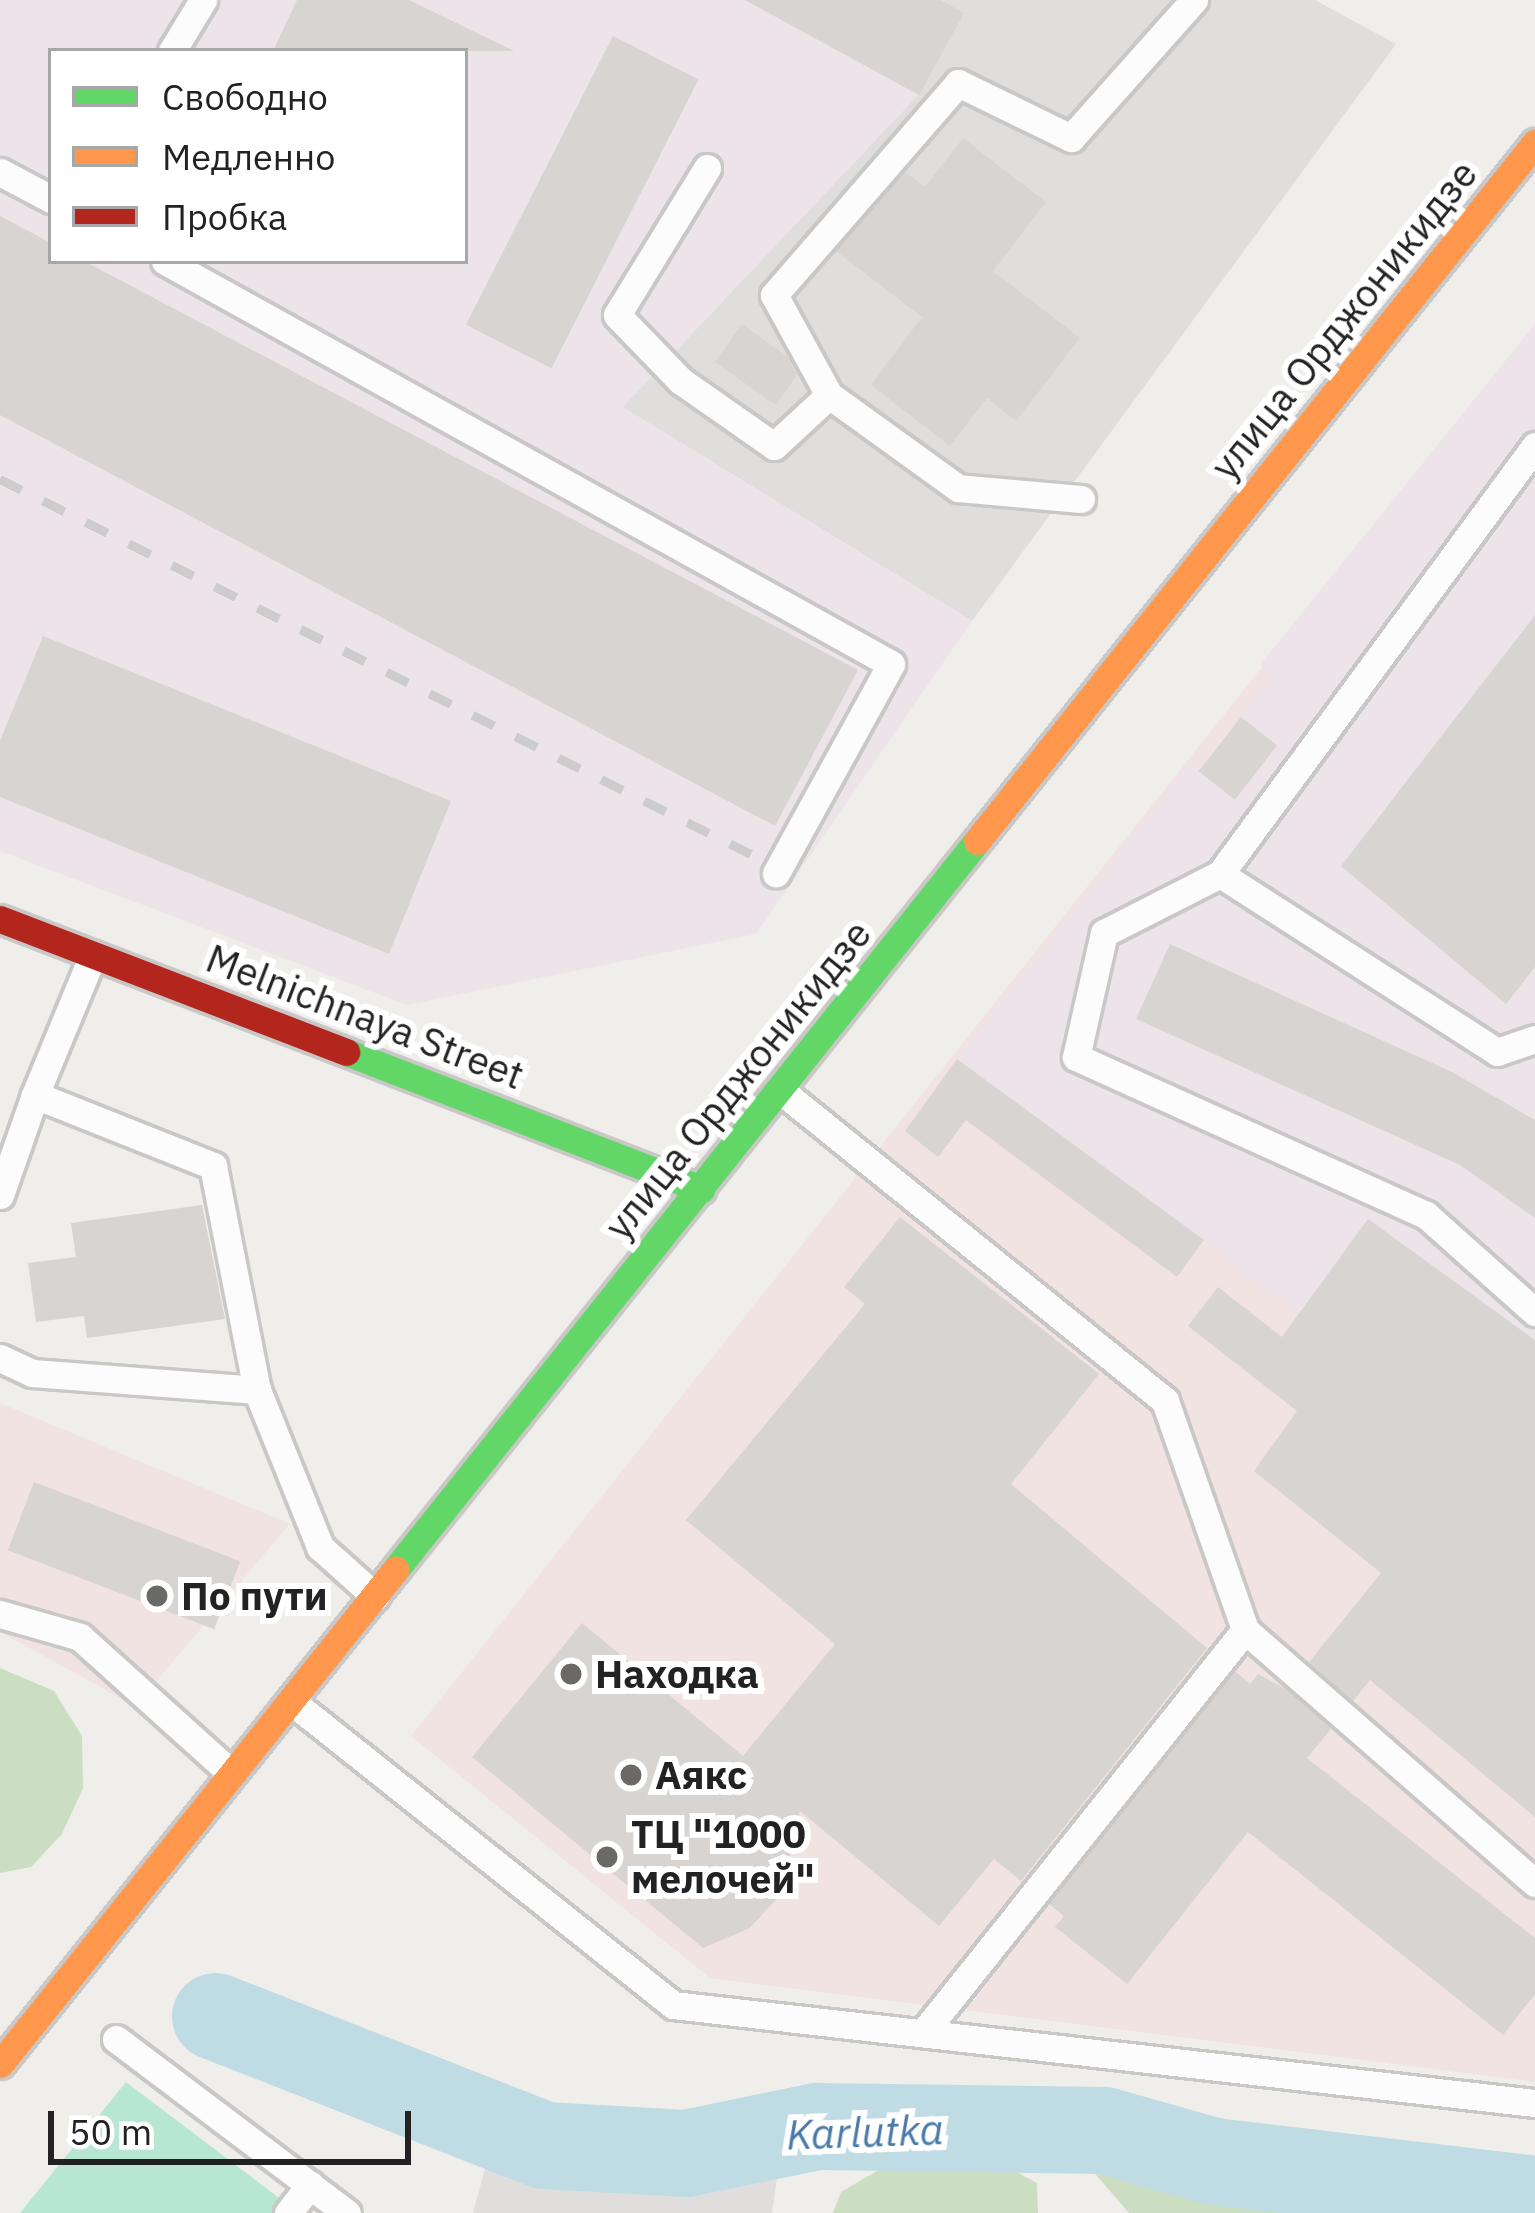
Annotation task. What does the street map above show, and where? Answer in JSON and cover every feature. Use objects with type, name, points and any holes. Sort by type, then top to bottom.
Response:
[{"type":"main road","name":"улица Орджоникидзе","points":[[0,2063],[235,1776],[1535,143]]},
{"type":"main road","name":"Melnichnaya Street","points":[[0,919],[701,1190]]},
{"type":"lane","points":[[174,48],[203,0]]},
{"type":"lane","points":[[1082,500],[958,488],[829,395],[774,295],[958,83],[1071,138],[1194,0]]},
{"type":"lane","points":[[707,168],[617,315],[681,381],[774,446],[829,395]]},
{"type":"lane","points":[[0,172],[48,197]]},
{"type":"lane","points":[[170,264],[891,664],[776,873]]},
{"type":"lane","points":[[1535,446],[1220,874],[1104,933],[1076,1058],[1426,1215],[1535,1312]]},
{"type":"lane","points":[[1220,874],[1497,1052],[1535,1039]]},
{"type":"lane","points":[[0,1195],[34,1095],[94,955]]},
{"type":"lane","points":[[780,1090],[1165,1401],[1245,1630],[1535,1883]]},
{"type":"lane","points":[[34,1095],[213,1166],[257,1390],[320,1547],[375,1595]]},
{"type":"lane","points":[[0,1358],[32,1373],[257,1390]]},
{"type":"lane","points":[[0,1614],[80,1637],[235,1776]]},
{"type":"lane","points":[[923,2033],[1245,1630]]},
{"type":"lane","points":[[291,1702],[673,2005],[1535,2103]]},
{"type":"lane","points":[[116,2039],[347,2213]]},
{"type":"lane","points":[[288,2213],[310,2185]]},
{"type":"shaded area","points":[[0,0],[745,0],[918,95],[623,407],[972,621],[756,934],[407,1005],[0,851]]},
{"type":"shaded area","points":[[744,0],[1315,0],[1396,44],[972,621],[622,407],[918,95]]},
{"type":"shaded area","points":[[1535,324],[1535,2082],[710,1978],[411,1736]]},
{"type":"shaded area","points":[[1535,324],[1535,1489],[957,1059],[1189,763],[1199,771],[1270,674],[1260,665]]},
{"type":"shaded area","points":[[0,1403],[290,1524],[135,1706],[0,1632]]},
{"type":"shaded area","points":[[487,2161],[778,2170],[772,2213],[473,2213]]},
{"type":"green space","points":[[0,1668],[54,1691],[82,1736],[83,1788],[62,1834],[31,1867],[0,1873]]},
{"type":"green space","points":[[126,2082],[299,2213],[20,2213]]},
{"type":"green space","points":[[966,2157],[1000,2163],[1037,2183],[1038,2213],[833,2213],[841,2192],[882,2168]]},
{"type":"green space","points":[[1133,2160],[1432,2213],[1129,2213],[1090,2168]]},
{"type":"building","points":[[297,0],[409,0],[514,51],[468,48],[274,48]]},
{"type":"building","points":[[745,0],[940,0],[964,13],[919,95]]},
{"type":"building","points":[[613,36],[699,80],[551,368],[466,325]]},
{"type":"building","points":[[963,138],[1046,202],[993,271],[1080,338],[1016,421],[987,398],[950,446],[871,385],[922,317],[836,251],[905,172],[925,187]]},
{"type":"building","points":[[0,216],[48,241],[48,264],[90,264],[858,670],[775,826],[0,415]]},
{"type":"building","points":[[742,324],[787,356],[797,375],[776,405],[715,362]]},
{"type":"building","points":[[1535,615],[1535,967],[1506,1004],[1341,866]]},
{"type":"building","points":[[43,636],[451,801],[389,954],[0,797],[0,741]]},
{"type":"building","points":[[1241,717],[1277,745],[1235,800],[1199,771]]},
{"type":"building","points":[[1170,944],[1452,1072],[1535,1120],[1535,1218],[1460,1165],[1136,1019]]},
{"type":"building","points":[[957,1059],[1204,1240],[1177,1277],[966,1120],[938,1157],[905,1131]]},
{"type":"building","points":[[202,1205],[225,1319],[87,1338],[84,1316],[36,1322],[28,1263],[76,1257],[71,1223]]},
{"type":"building","points":[[900,1217],[1099,1374],[1011,1484],[1207,1648],[1021,1881],[994,1859],[939,1926],[800,1811],[781,1894],[750,1928],[703,1948],[472,1757],[582,1623],[743,1756],[835,1644],[686,1520],[865,1304],[844,1287]]},
{"type":"building","points":[[1368,1219],[1535,1340],[1535,1817],[1370,1680],[1353,1701],[1309,1662],[1381,1573],[1254,1471],[1297,1411],[1188,1326],[1218,1287],[1282,1337]]},
{"type":"building","points":[[34,1482],[240,1561],[214,1629],[8,1550]]},
{"type":"building","points":[[1235,1671],[1250,1684],[1258,1674],[1286,1689],[1331,1729],[1307,1758],[1535,1938],[1535,1994],[1503,2035],[1248,1832],[1127,1984],[1055,1927],[1064,1916],[1049,1904]]},
{"type":"waterway","name":"Karlutka","points":[[215,2016],[544,2145],[685,2153],[817,2126],[1104,2130],[1213,2161],[1535,2199]]},
{"type":"railway","points":[[0,479],[751,854]]},
{"type":"traffic: fast","points":[[395,1570],[977,841]]},
{"type":"traffic: fast","points":[[346,1052],[701,1189]]},
{"type":"traffic: slow","points":[[977,841],[1535,143]]},
{"type":"traffic: slow","points":[[0,2064],[395,1570]]},
{"type":"traffic: jam","points":[[0,919],[346,1052]]},
{"type":"place","name":"По пути","points":[[157,1596]]},
{"type":"place","name":"Находка","points":[[571,1674]]},
{"type":"place","name":"Аякс","points":[[631,1775]]},
{"type":"place","name":"ТЦ \"1000 мелочей\"","points":[[607,1857]]}]
